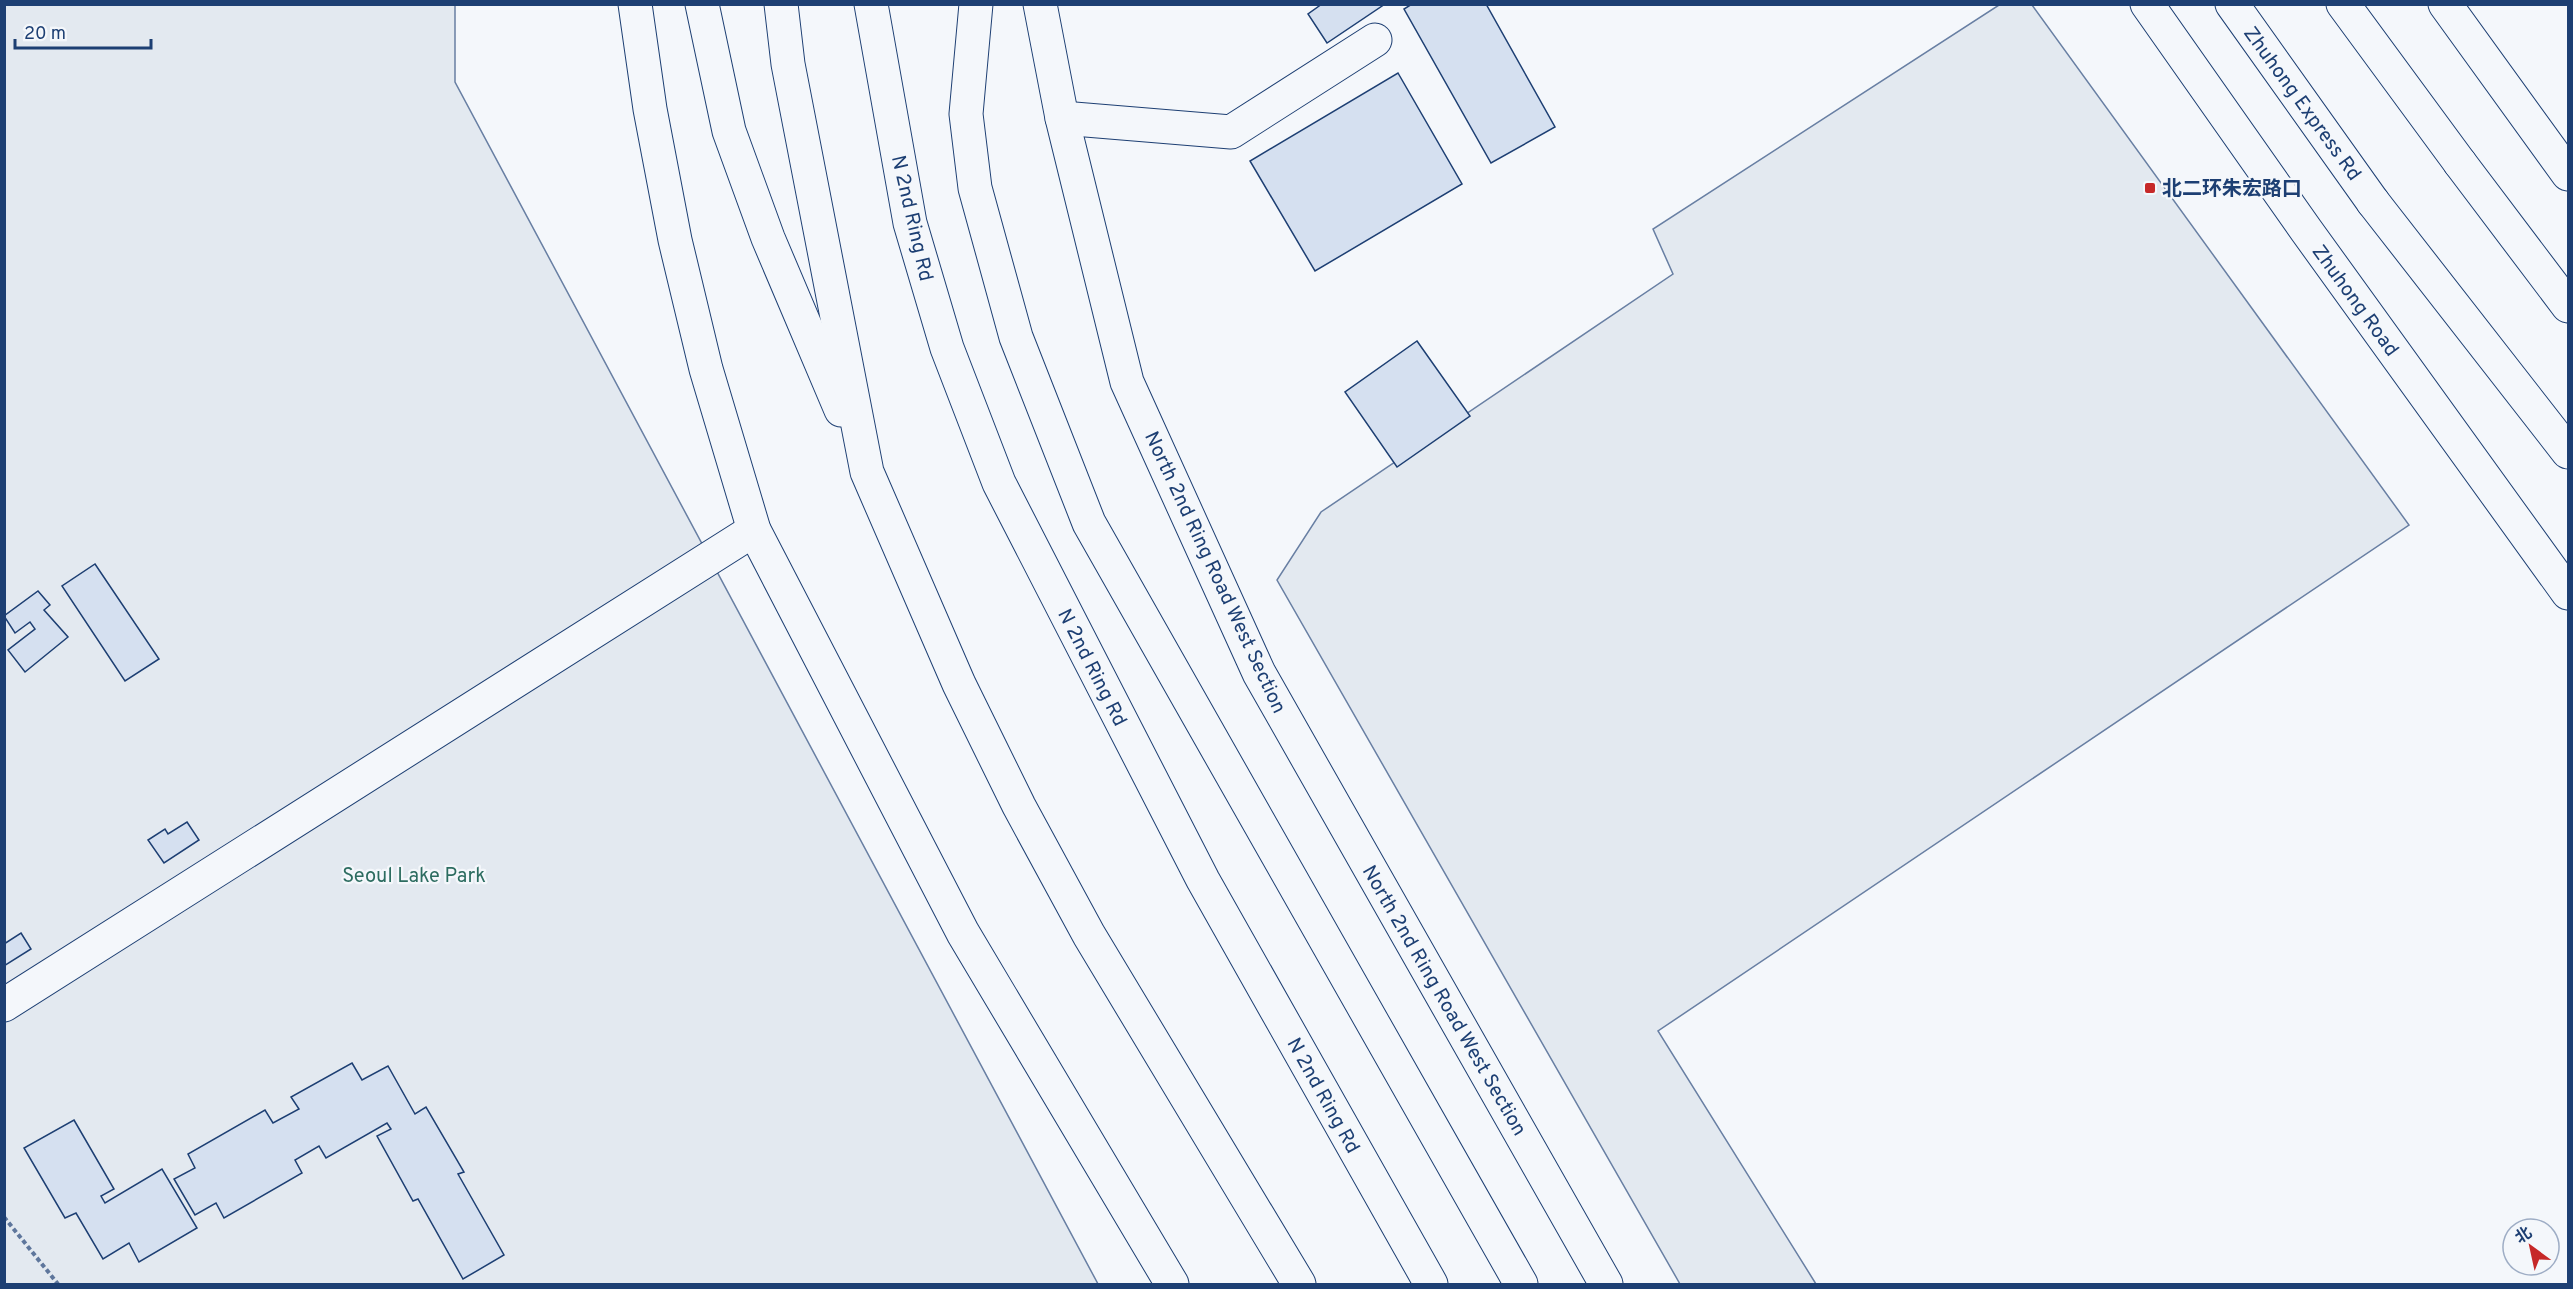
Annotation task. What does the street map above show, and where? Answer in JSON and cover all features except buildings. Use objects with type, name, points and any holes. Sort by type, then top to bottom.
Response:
[{"type":"main road","points":[[635,4],[650,110],[675,240],[706,369],[754,530],[963,933],[1172,1284]]},
{"type":"main road","points":[[702,4],[729,130],[768,238],[958,684],[1089,935],[1299,1284]]},
{"type":"main road","points":[[781,4],[788,63],[867,472]]},
{"type":"main road","name":"N 2nd Ring Rd","points":[[871,4],[910,223],[947,348],[999,483],[1203,880],[1431,1284]]},
{"type":"main road","points":[[976,4],[966,114],[975,188],[1016,337],[1089,523],[1521,1284]]},
{"type":"main road","name":"North 2nd Ring Road West Section","points":[[1040,4],[1062,118],[1127,382],[1259,673],[1606,1284]]},
{"type":"main road","name":"Zhuhong Road","points":[[2147,4],[2306,230],[2568,593]]},
{"type":"main road","name":"Zhuhong Express Rd","points":[[2232,4],[2373,202],[2568,452]]},
{"type":"main road","points":[[2343,4],[2568,306]]},
{"type":"main road","points":[[2445,4],[2567,170]]},
{"type":"main road","points":[[1062,118],[1231,132],[1375,40]]},
{"type":"main road","points":[[4,1005],[754,530]]},
{"type":"path","points":[[4,1217],[58,1284]]},
{"type":"green space","name":"Seoul Lake Park","points":[[4,5],[455,5],[455,82],[1098,1284],[5,1284]]},
{"type":"green space","points":[[1999,5],[2032,5],[2409,525],[1658,1031],[1816,1284],[1680,1284],[1277,580],[1321,512],[1673,274],[1653,229]]},
{"type":"place","name":"北二环朱宏路口","points":[[2150,188]]}]
